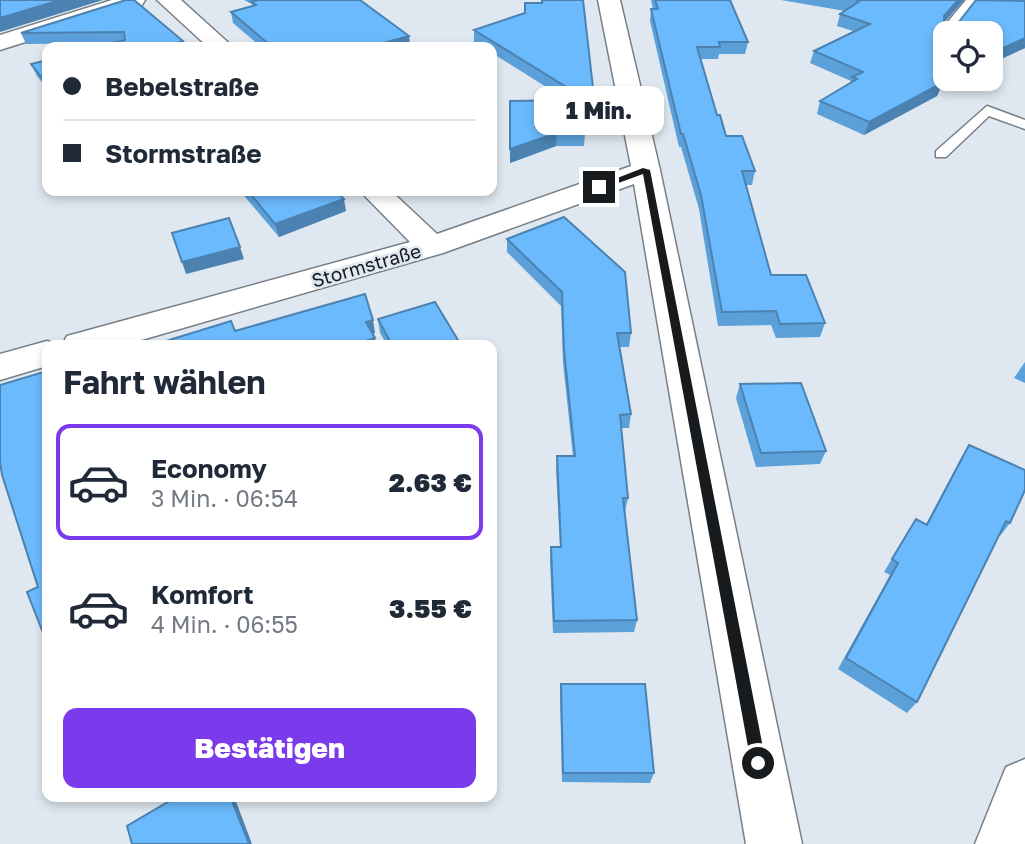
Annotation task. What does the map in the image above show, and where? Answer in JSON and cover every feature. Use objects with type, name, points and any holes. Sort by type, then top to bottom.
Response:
[{"type":"street","points":[[0,43],[134,0]]},
{"type":"street","points":[[168,0],[215,42]]},
{"type":"street","points":[[609,0],[646,170],[774,844]]},
{"type":"street","name":"Stormstraße","points":[[98,340],[432,246],[646,170]]},
{"type":"street","points":[[379,196],[432,246]]},
{"type":"street","points":[[0,367],[42,355]]},
{"type":"street","points":[[1003,844],[1025,786]]},
{"type":"lane","points":[[955,21],[972,0]]},
{"type":"lane","points":[[929,42],[933,40]]},
{"type":"lane","points":[[941,154],[987,110],[1025,125]]},
{"type":"building","points":[[0,0],[60,0],[0,18]]},
{"type":"building","points":[[126,0],[134,0],[183,41],[117,42],[125,40],[124,32],[21,33]]},
{"type":"building","points":[[360,0],[409,36],[387,42],[266,42],[231,12],[256,5],[251,2]]},
{"type":"building","points":[[542,0],[583,0],[593,88],[568,88],[474,30],[525,13],[525,3],[542,3]]},
{"type":"building","points":[[655,0],[730,0],[748,42],[719,42],[720,47],[697,47],[717,115],[720,115],[726,136],[742,136],[755,171],[742,171],[771,275],[806,275],[825,323],[780,324],[776,311],[722,312],[701,195],[681,134],[651,9],[658,9]]},
{"type":"building","points":[[856,0],[958,0],[944,16],[944,21],[933,21],[933,88],[869,122],[820,101],[857,79],[852,77],[863,72],[814,51],[870,24],[840,14],[860,1]]},
{"type":"building","points":[[976,0],[1025,1],[1025,38],[1003,48],[1003,21],[960,21]]},
{"type":"building","points":[[42,61],[42,78],[31,64]]},
{"type":"building","points":[[581,100],[585,133],[557,133],[510,149],[510,101]]},
{"type":"building","points":[[252,196],[341,196],[344,199],[275,224]]},
{"type":"building","points":[[564,217],[625,272],[631,333],[617,333],[631,414],[620,415],[628,498],[623,498],[637,620],[554,621],[551,547],[561,547],[557,456],[575,456],[564,350],[562,292],[507,239]]},
{"type":"building","points":[[229,218],[240,247],[182,262],[172,233]]},
{"type":"building","points":[[365,294],[373,320],[366,322],[375,338],[169,340],[231,321],[235,331]]},
{"type":"building","points":[[435,302],[458,340],[389,340],[378,319]]},
{"type":"building","points":[[42,372],[42,630],[27,592],[38,587],[2,475],[0,385]]},
{"type":"building","points":[[801,383],[826,451],[761,453],[740,384]]},
{"type":"building","points":[[969,445],[1025,470],[1025,490],[1010,523],[1006,521],[917,702],[846,658],[898,563],[892,559],[916,519],[927,525]]},
{"type":"building","points":[[561,684],[645,684],[654,773],[563,773]]},
{"type":"building","points":[[168,802],[232,802],[249,844],[132,844],[127,826]]},
{"type":"route","points":[[599,187],[646,170],[758,763]]}]
